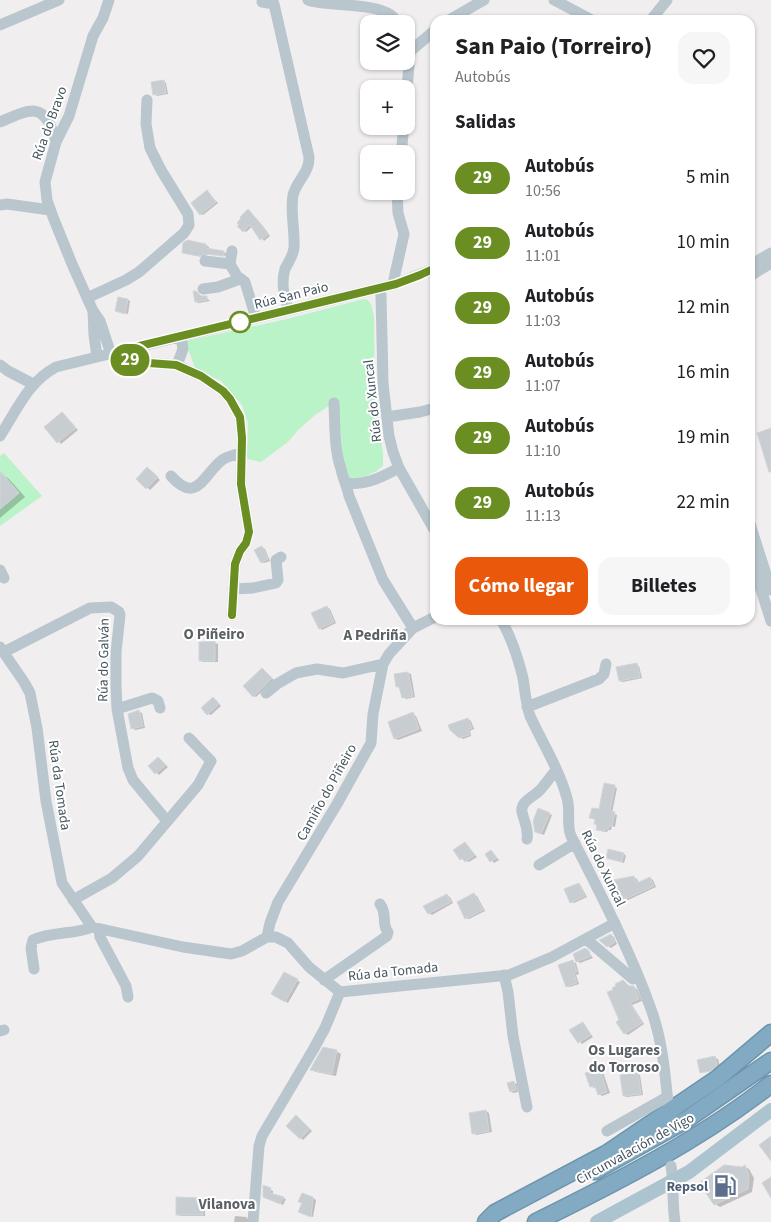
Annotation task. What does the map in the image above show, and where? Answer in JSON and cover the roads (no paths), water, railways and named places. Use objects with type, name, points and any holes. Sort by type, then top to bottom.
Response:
[{"type":"highway","points":[[486,1222],[495,1213],[606,1154],[718,1078],[771,1032]]},
{"type":"highway","name":"Circunvalación de Vigo","points":[[492,1222],[618,1160],[707,1106],[771,1061]]},
{"type":"highway","name":"Circunvalación de Vigo","points":[[536,1222],[676,1148],[718,1122],[771,1084]]},
{"type":"main road","points":[[597,1222],[674,1182],[771,1110]]},
{"type":"street","points":[[0,26],[59,0]]},
{"type":"street","name":"Rúa do Bravo","points":[[109,0],[104,18],[93,36],[69,116],[56,142],[45,182],[50,210],[93,312],[103,329],[111,354]]},
{"type":"street","points":[[308,0],[374,6],[388,10],[394,15]]},
{"type":"street","points":[[458,15],[484,0]]},
{"type":"street","points":[[554,0],[582,15]]},
{"type":"street","points":[[655,15],[667,0]]},
{"type":"street","points":[[262,2],[274,4],[310,164],[294,194],[292,212],[294,251],[286,267],[284,278],[285,296],[289,310]]},
{"type":"street","points":[[415,46],[430,34]]},
{"type":"street","points":[[87,298],[140,272],[184,233],[189,225],[188,214],[150,148],[146,124],[147,100]]},
{"type":"street","points":[[0,122],[30,110],[36,110],[46,118],[56,142]]},
{"type":"street","points":[[46,118],[69,116]]},
{"type":"street","points":[[396,284],[394,279],[404,234],[398,213],[397,200]]},
{"type":"street","points":[[0,205],[7,204],[50,210]]},
{"type":"street","points":[[232,251],[230,264],[240,279],[245,282],[256,318]]},
{"type":"street","points":[[755,262],[771,253]]},
{"type":"street","points":[[205,261],[230,264]]},
{"type":"street","points":[[755,273],[771,263]]},
{"type":"street","name":"Rúa San Paio","points":[[0,436],[33,384],[56,367],[379,289],[430,270]]},
{"type":"street","points":[[203,289],[218,287],[240,279]]},
{"type":"street","name":"Rúa do Xuncal","points":[[379,289],[381,295],[383,383],[393,452],[399,468],[430,522]]},
{"type":"street","name":"Rúa do Bravo","points":[[93,312],[97,357]]},
{"type":"street","points":[[176,365],[183,349],[181,337]]},
{"type":"street","points":[[123,350],[130,360],[135,362],[176,365],[215,385],[230,399],[240,417],[242,438],[241,484],[249,532],[246,543],[240,551],[235,564],[232,615]]},
{"type":"street","points":[[0,365],[8,372],[33,384]]},
{"type":"street","points":[[334,403],[337,446],[349,496],[382,580],[413,628]]},
{"type":"street","points":[[387,417],[430,409]]},
{"type":"street","points":[[171,476],[180,486],[187,489],[198,486],[221,461],[241,453]]},
{"type":"street","points":[[346,482],[353,484],[362,483],[399,468]]},
{"type":"street","points":[[755,540],[771,590]]},
{"type":"street","points":[[233,589],[254,588],[276,583],[278,580],[276,560],[280,557]]},
{"type":"street","points":[[755,571],[771,621]]},
{"type":"street","name":"Rúa do Galván","points":[[2,649],[82,611],[106,606],[115,609],[120,615],[116,663],[117,709],[130,774],[166,821]]},
{"type":"street","name":"Camiño do Piñeiro","points":[[267,936],[278,902],[337,804],[370,743],[373,714],[383,664],[413,628],[430,620]]},
{"type":"street","name":"Rúa do Xuncal","points":[[504,625],[518,657],[527,707],[556,770],[568,803],[568,827],[574,843],[615,923],[652,1010],[659,1043],[667,1100],[607,1131]]},
{"type":"street","name":"Rúa da Tomada","points":[[2,649],[30,693],[37,728],[46,801],[62,883],[96,928],[126,986],[128,997]]},
{"type":"street","points":[[266,693],[296,673],[318,670],[343,673],[383,664]]},
{"type":"street","points":[[527,707],[599,679],[604,674],[606,664]]},
{"type":"street","points":[[117,709],[152,698],[158,701],[160,708]]},
{"type":"street","points":[[73,900],[112,878],[138,856],[198,785],[211,762],[189,738]]},
{"type":"street","points":[[527,839],[528,829],[522,812],[523,808],[529,798],[538,792],[556,770]]},
{"type":"street","points":[[539,866],[574,843]]},
{"type":"street","points":[[324,980],[387,936],[385,910],[380,904]]},
{"type":"street","name":"Rúa da Tomada","points":[[267,936],[276,936],[288,943],[309,967],[340,992],[509,975],[552,957],[615,923]]},
{"type":"street","points":[[34,968],[33,940],[40,936],[96,928],[183,947],[231,954],[242,951],[267,936]]},
{"type":"street","points":[[586,939],[633,979]]},
{"type":"street","points":[[504,976],[508,992],[513,1036],[527,1107]]},
{"type":"street","points":[[254,1222],[259,1146],[262,1136],[313,1050],[340,992]]},
{"type":"street","points":[[670,1166],[674,1182],[672,1193],[675,1222]]},
{"type":"place","name":"Repsol","points":[[725,1186]]},
{"type":"district","name":"O Piñeiro","points":[[214,634]]},
{"type":"district","name":"A Pedriña","points":[[375,635]]},
{"type":"district","name":"Os Lugares do Torroso","points":[[624,1058]]},
{"type":"district","name":"Vilanova","points":[[227,1204]]}]
